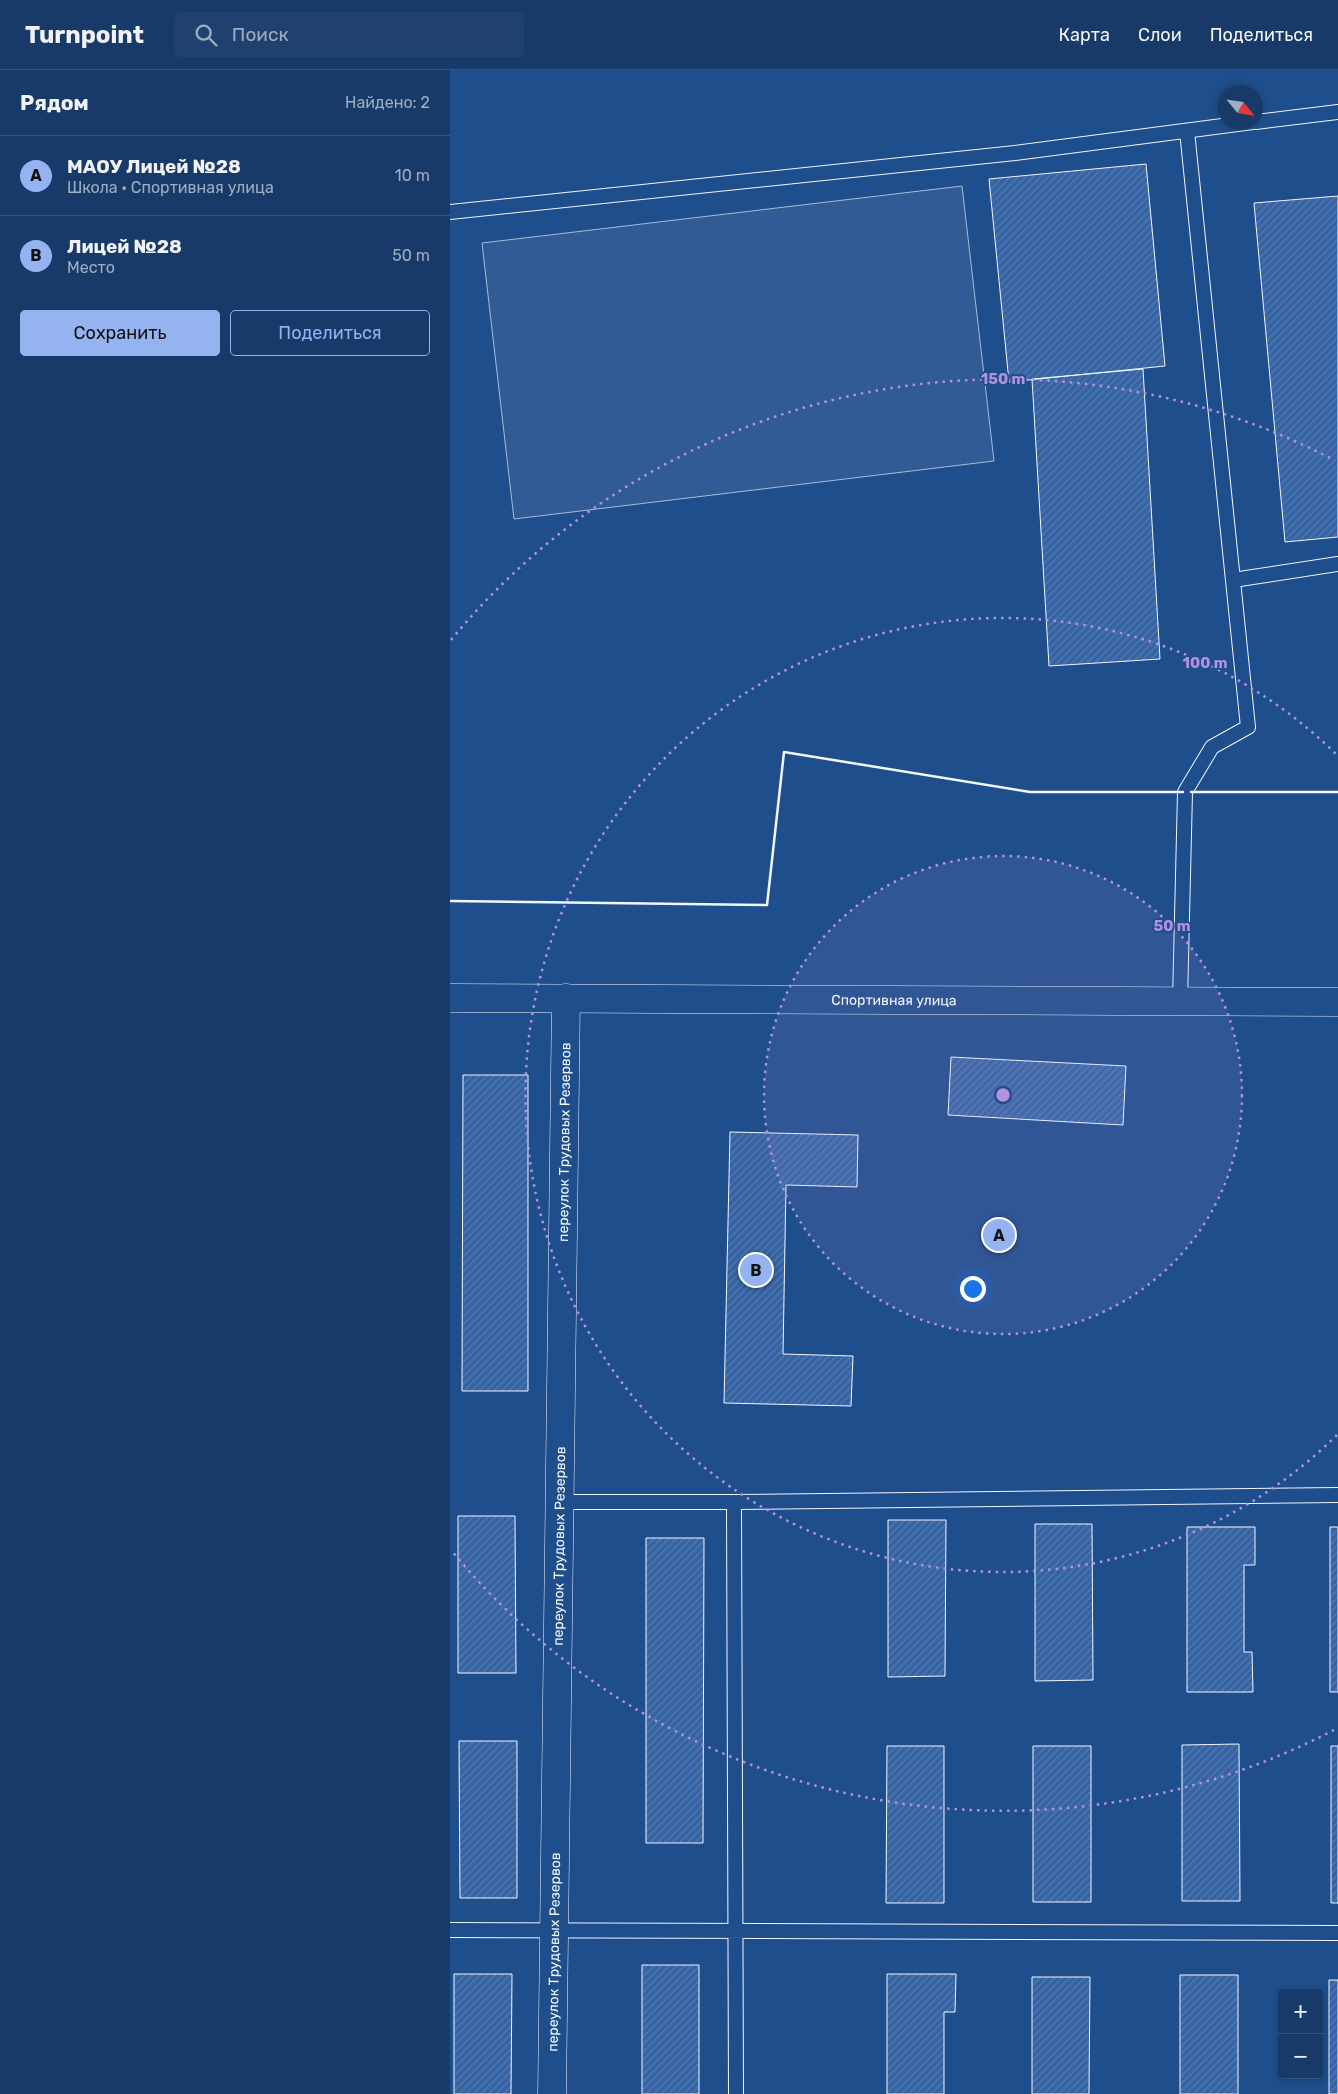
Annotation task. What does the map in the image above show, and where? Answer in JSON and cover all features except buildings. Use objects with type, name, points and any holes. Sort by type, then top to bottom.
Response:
[{"type":"street","name":"Спортивная улица","points":[[450,998],[1338,1002]]},
{"type":"street","name":"переулок Трудовых Резервов","points":[[552,2094],[566,998]]},
{"type":"lane","points":[[1263,121],[1338,112]]},
{"type":"lane","points":[[450,212],[1015,154],[1218,127]]},
{"type":"lane","points":[[1180,1002],[1185,792],[1212,747],[1248,727],[1187,131]]},
{"type":"lane","points":[[1233,580],[1338,564]]},
{"type":"lane","points":[[560,1502],[734,1502],[1338,1495]]},
{"type":"lane","points":[[734,1502],[736,2094]]},
{"type":"lane","points":[[450,1930],[1338,1933]]},
{"type":"shaded area","points":[[962,186],[994,461],[514,519],[482,243]]},
{"type":"fence","points":[[450,901],[767,905],[784,752],[1030,792],[1183,792]]},
{"type":"fence","points":[[1191,792],[1338,792]]},
{"type":"wall","points":[[450,901],[767,905],[784,752],[1030,792],[1183,792]]},
{"type":"wall","points":[[1191,792],[1338,792]]},
{"type":"place","name":"МАОУ Лицей №28","points":[[999,1235]]},
{"type":"place","name":"Лицей №28","points":[[756,1270]]}]
